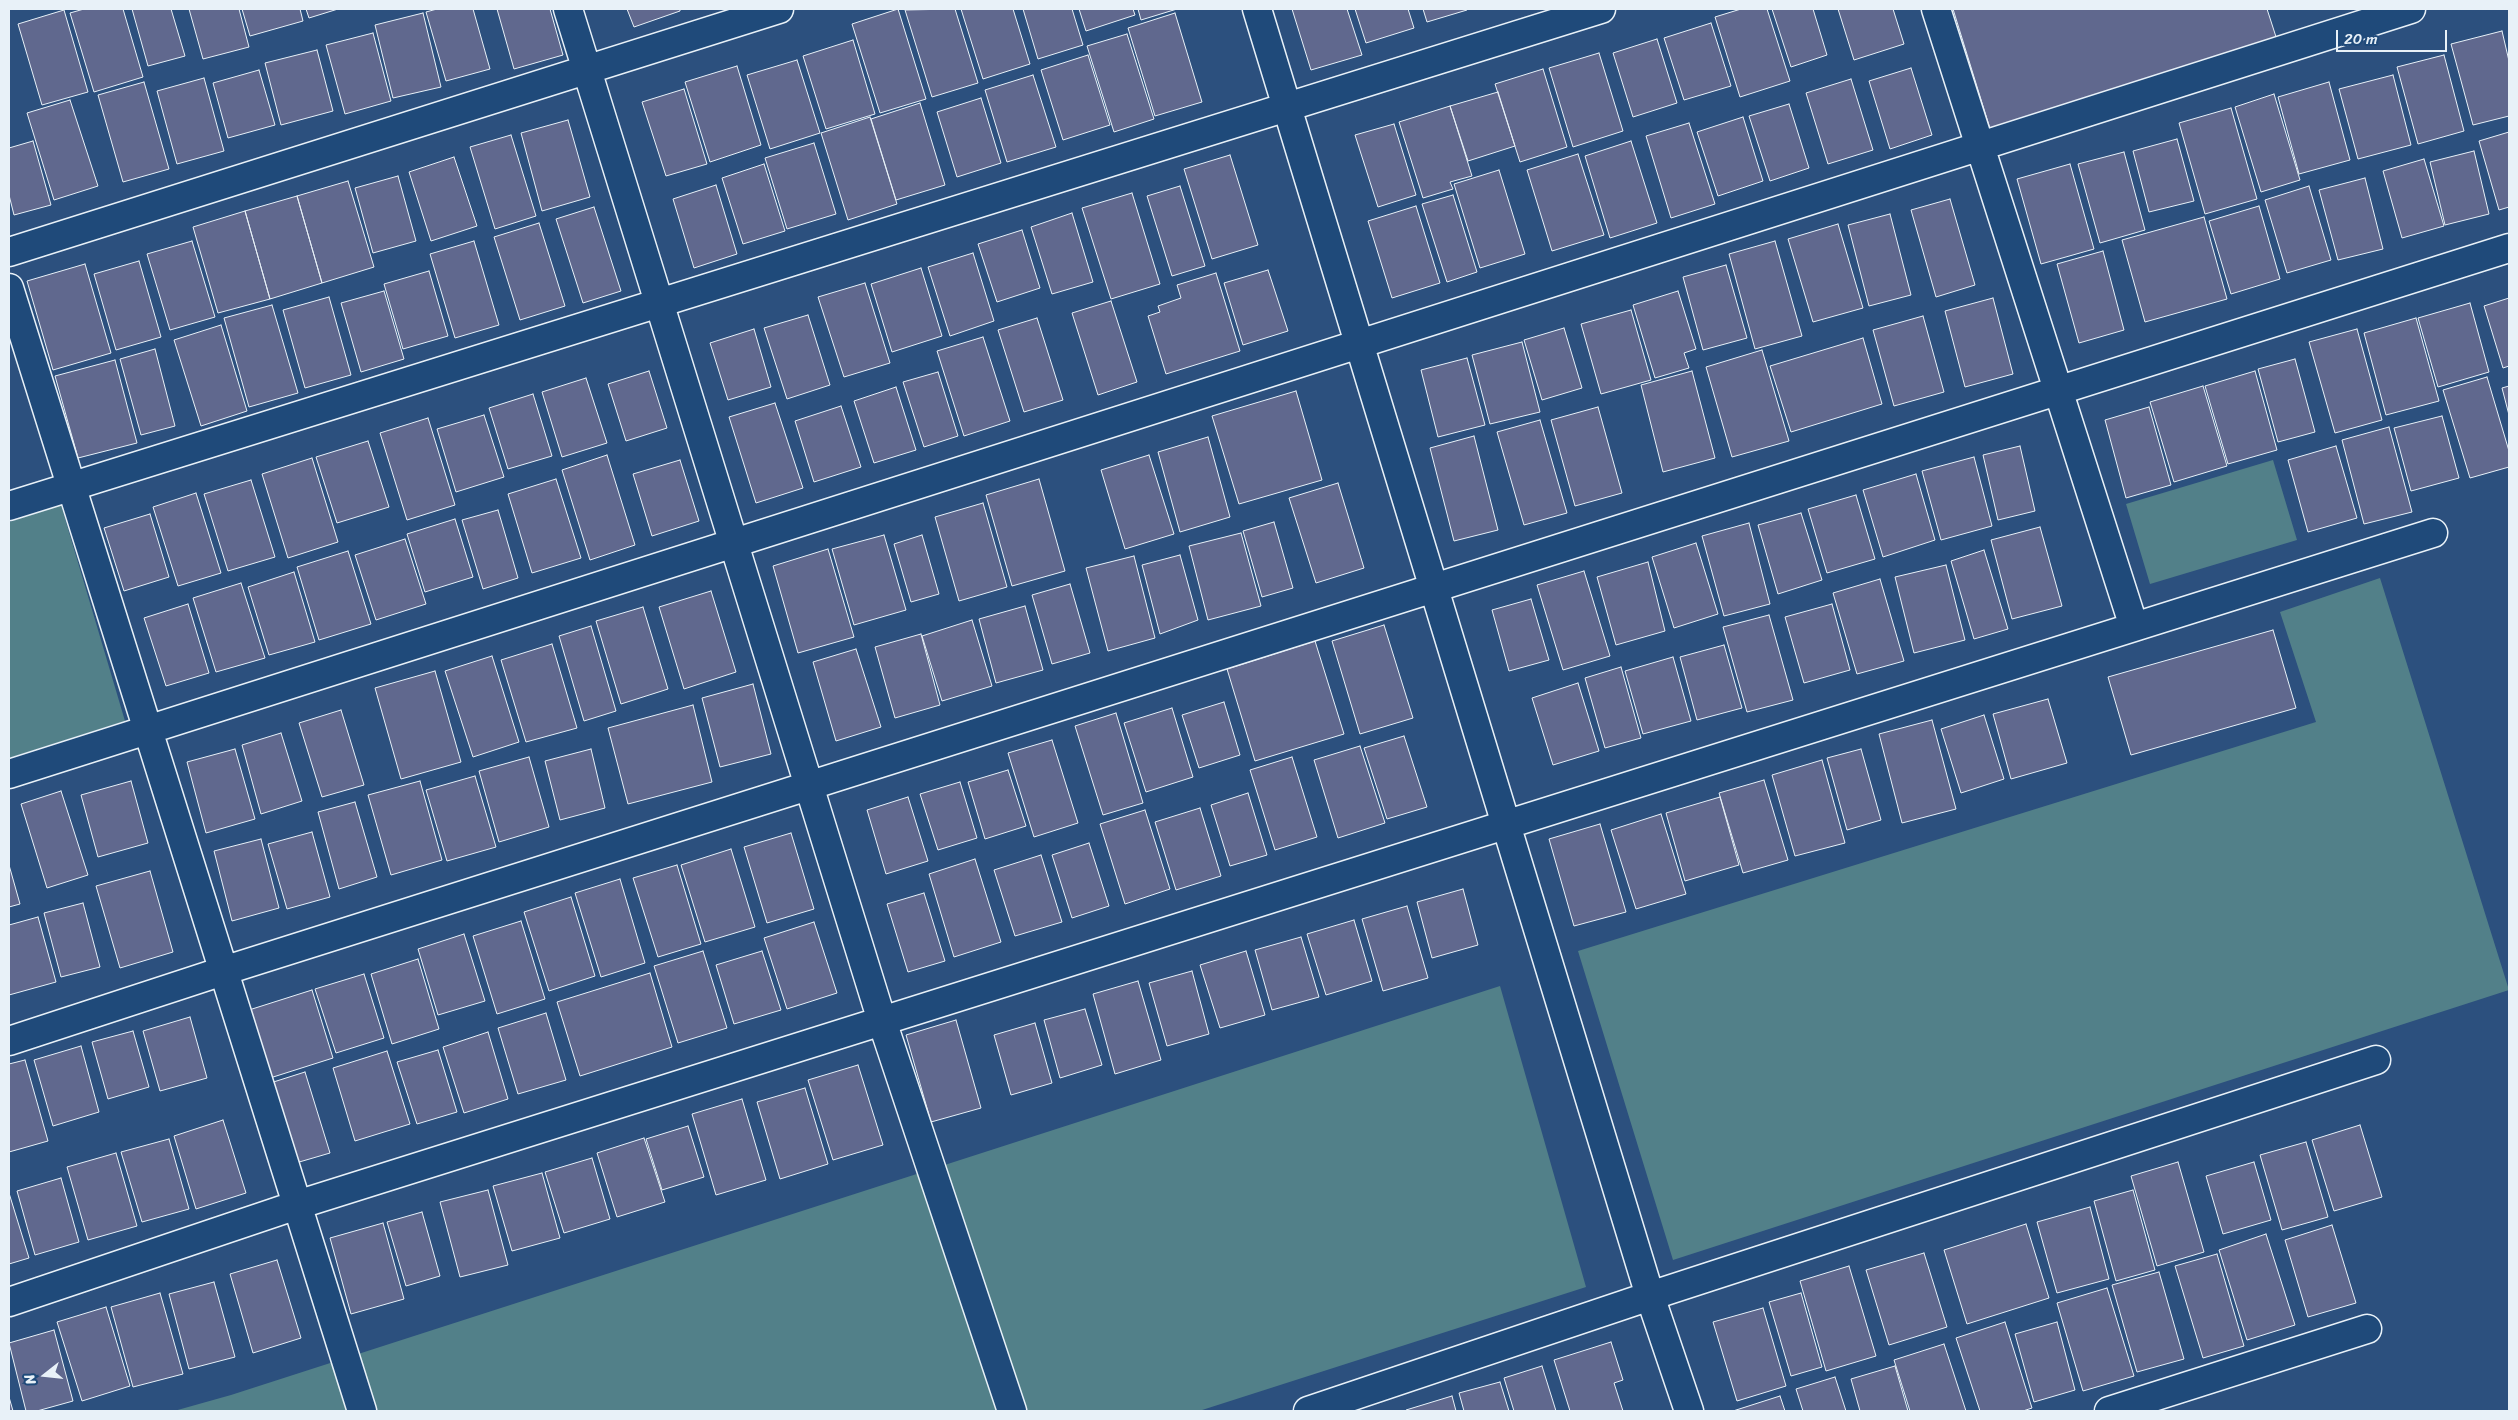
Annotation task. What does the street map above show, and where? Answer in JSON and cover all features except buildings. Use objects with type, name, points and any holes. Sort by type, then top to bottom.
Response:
[{"type":"street","points":[[568,9],[882,1021],[1012,1411]]},
{"type":"street","points":[[9,252],[779,9]]},
{"type":"street","points":[[1257,9],[1650,1296],[1689,1411]]},
{"type":"street","points":[[9,506],[1601,9]]},
{"type":"street","points":[[1936,9],[2134,627]]},
{"type":"street","points":[[9,774],[148,728],[2411,9]]},
{"type":"street","points":[[9,1041],[224,971],[2509,248]]},
{"type":"street","points":[[9,288],[362,1411]]},
{"type":"street","points":[[9,1302],[297,1205],[2433,533]]},
{"type":"street","points":[[1308,1411],[1650,1296],[2376,1060]]},
{"type":"street","points":[[2109,1411],[2367,1329]]},
{"type":"green space","points":[[2273,460],[2297,540],[2150,584],[2126,504]]},
{"type":"green space","points":[[61,505],[125,721],[9,758],[9,522]]},
{"type":"green space","points":[[2380,578],[2509,990],[1673,1260],[1578,951],[2316,722],[2280,612]]},
{"type":"green space","points":[[1500,986],[1586,1287],[1199,1411],[174,1411],[231,1395]]}]
